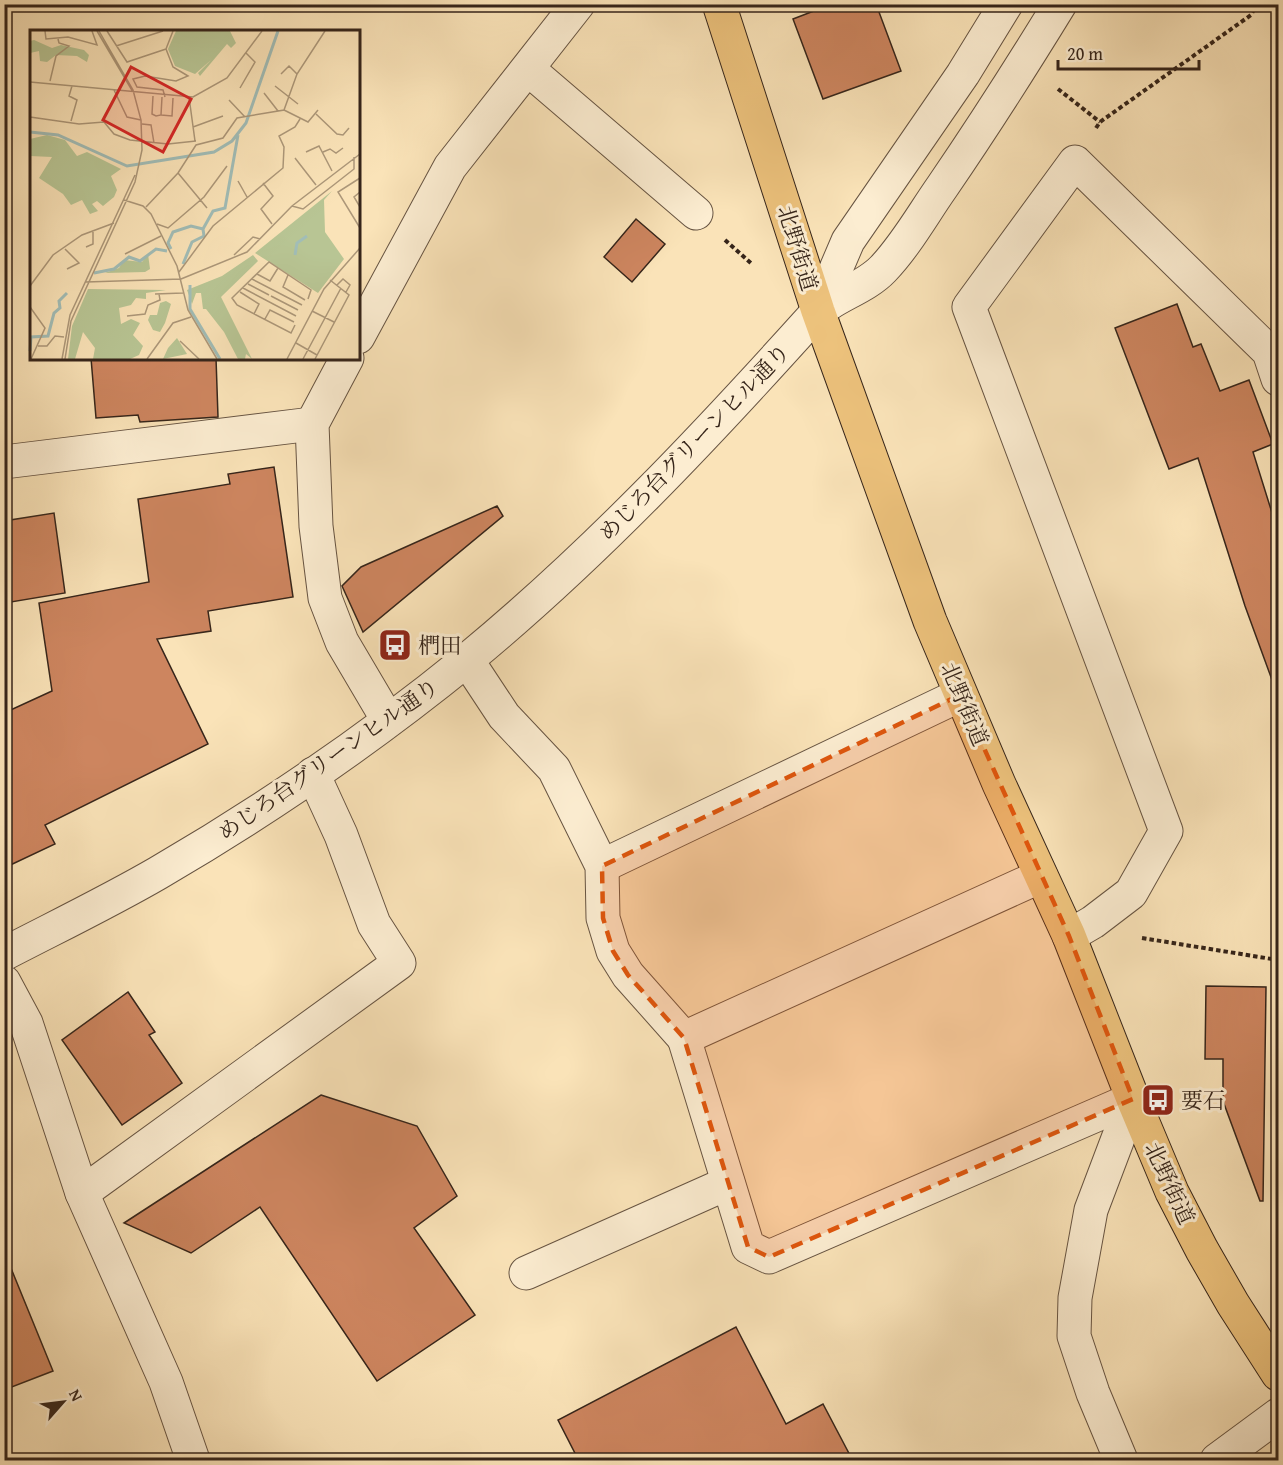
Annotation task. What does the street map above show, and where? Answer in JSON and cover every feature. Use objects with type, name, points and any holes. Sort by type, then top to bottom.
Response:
[{"type":"main road","name":"北野街道","points":[[719,4],[818,311],[930,621],[960,695],[1041,876],[1081,929],[1133,1099],[1172,1192],[1233,1304],[1278,1374]]},
{"type":"street","points":[[360,334],[450,167],[578,4]]},
{"type":"street","name":"めじろ台グリーンヒル通り","points":[[818,311],[848,241],[963,74],[1006,4]]},
{"type":"street","name":"めじろ台グリーンヒル通り","points":[[4,954],[159,873],[313,774],[467,660],[534,602],[646,496],[723,416],[818,311],[866,283],[883,269],[906,240],[978,135],[1060,4]]},
{"type":"street","points":[[528,69],[696,213]]},
{"type":"street","points":[[1081,929],[1131,893],[1166,831],[969,307],[1075,162],[1269,352],[1278,379]]},
{"type":"street","points":[[346,360],[312,424],[316,526],[326,598],[342,642],[388,720]]},
{"type":"street","points":[[4,462],[312,424]]},
{"type":"street","points":[[467,660],[504,716],[554,769],[602,866],[603,918],[613,951],[628,975],[684,1038],[748,1247],[769,1257],[1133,1099]]},
{"type":"street","points":[[602,866],[960,695]]},
{"type":"street","points":[[82,1193],[399,963],[374,924],[341,835],[313,774]]},
{"type":"street","points":[[684,1038],[1041,876]]},
{"type":"street","points":[[4,982],[26,1023],[82,1193],[166,1382],[192,1461]]},
{"type":"street","points":[[1121,1461],[1092,1393],[1074,1336],[1075,1298],[1090,1210],[1133,1099]]},
{"type":"street","points":[[526,1273],[728,1183]]},
{"type":"street","points":[[1217,1461],[1278,1415]]},
{"type":"path","points":[[1075,162],[1100,122],[1251,15],[1257,4]]},
{"type":"path","points":[[1058,89],[1100,122]]},
{"type":"path","points":[[1081,929],[1278,960]]},
{"type":"highlighted area","points":[[960,695],[1069,936],[1133,1099],[769,1257],[748,1247],[684,1038],[628,975],[613,951],[603,918],[602,866]]},
{"type":"building","points":[[832,4],[876,4],[901,71],[823,99],[793,19]]},
{"type":"building","points":[[636,219],[665,244],[632,282],[604,257]]},
{"type":"building","points":[[1177,304],[1193,347],[1201,344],[1220,391],[1249,380],[1273,444],[1253,452],[1278,532],[1278,679],[1272,680],[1245,606],[1198,458],[1169,469],[1115,328]]},
{"type":"building","points":[[91,360],[216,360],[218,417],[140,422],[138,415],[96,418]]},
{"type":"building","points":[[274,467],[293,597],[208,611],[211,631],[157,639],[208,744],[45,825],[55,844],[4,868],[4,713],[52,691],[39,603],[149,582],[138,499],[230,484],[228,474]]},
{"type":"building","points":[[497,506],[503,516],[363,632],[342,586],[361,567]]},
{"type":"building","points":[[54,513],[65,593],[11,602],[4,551],[4,521]]},
{"type":"building","points":[[1206,986],[1266,987],[1263,1201],[1260,1201],[1223,1101],[1223,1059],[1205,1059]]},
{"type":"building","points":[[128,992],[155,1032],[149,1035],[182,1083],[122,1125],[62,1040]]},
{"type":"building","points":[[321,1095],[417,1126],[457,1196],[414,1228],[475,1315],[377,1381],[260,1207],[191,1253],[124,1223]]},
{"type":"building","points":[[4,1256],[6,1256],[53,1371],[4,1390]]},
{"type":"building","points":[[736,1327],[786,1424],[823,1404],[853,1461],[579,1461],[558,1420]]},
{"type":"place","name":"椚田","points":[[395,645]]},
{"type":"place","name":"要石","points":[[1158,1100]]}]
